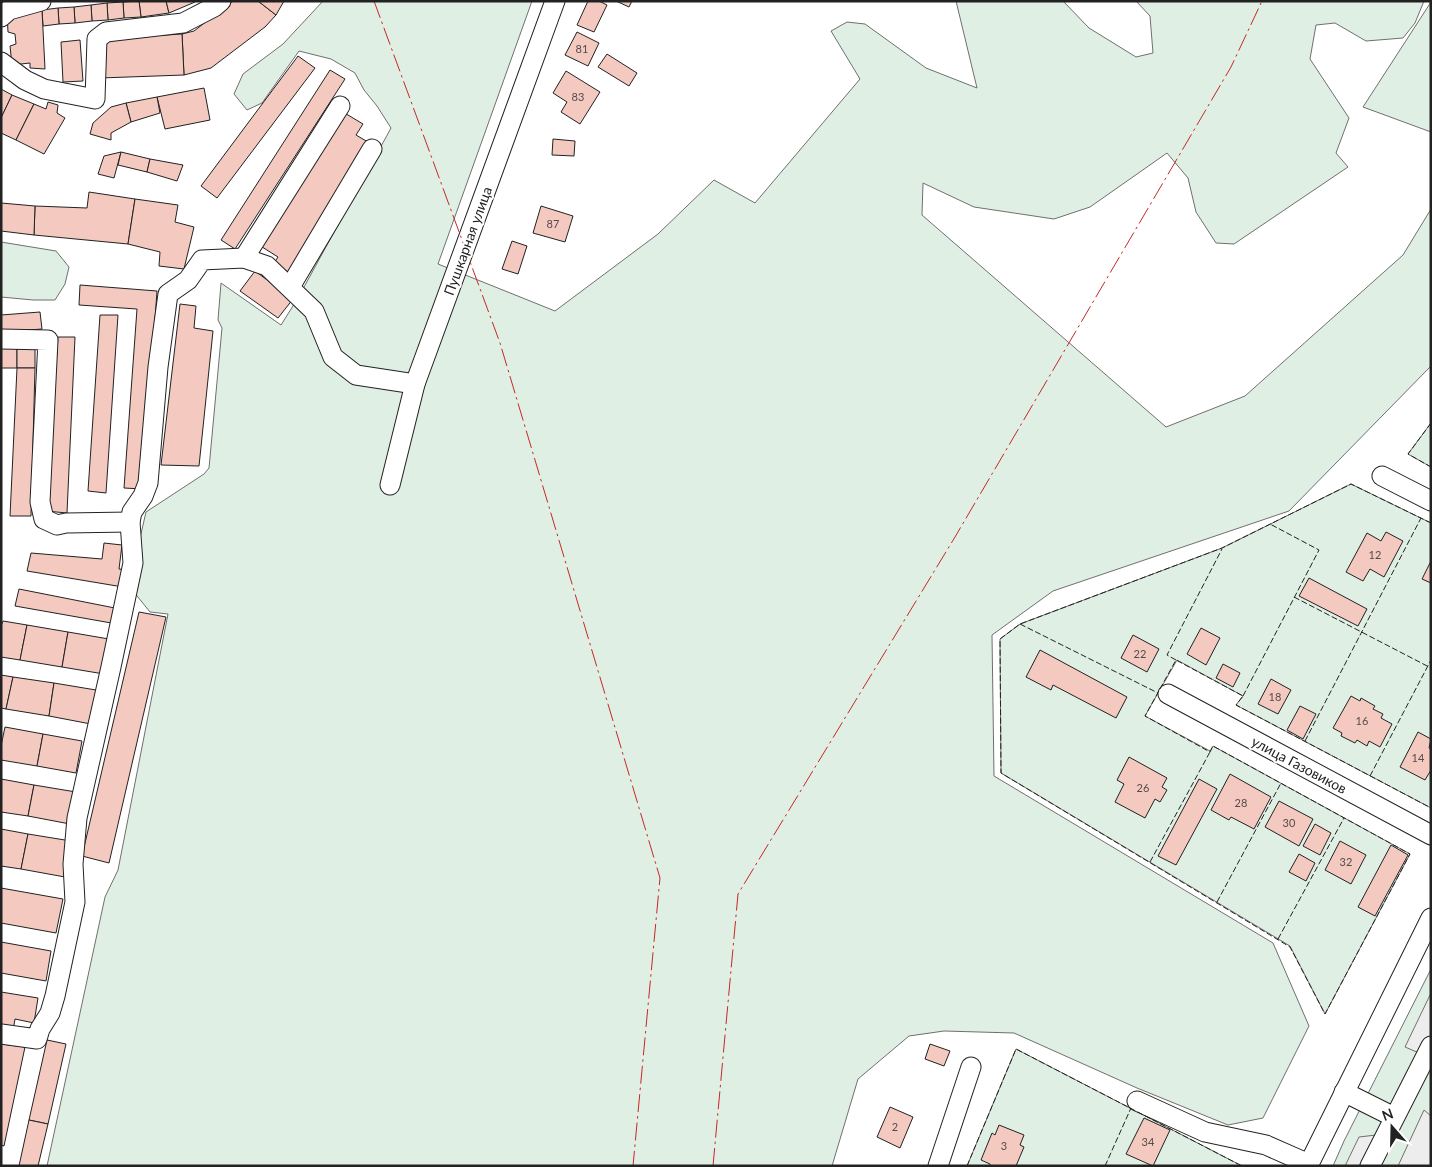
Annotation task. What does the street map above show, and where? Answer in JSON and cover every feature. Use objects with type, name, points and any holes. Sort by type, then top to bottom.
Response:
[{"type":"street","points":[[1,17],[9,10],[41,1]]},
{"type":"street","points":[[1,62],[26,80],[44,89],[96,99],[97,39],[106,32],[183,23],[214,7],[221,1]]},
{"type":"street","name":"Пушкарная улица","points":[[390,484],[415,384],[556,1]]},
{"type":"street","points":[[244,258],[340,106]]},
{"type":"street","points":[[290,288],[372,149]]},
{"type":"street","points":[[1,1034],[37,1039],[40,1028],[50,1013],[55,996],[75,902],[73,864],[77,818],[132,563],[130,522],[132,512],[143,496],[148,483],[158,368],[168,294],[188,280],[202,260],[244,258],[267,266],[314,310],[333,357],[356,375],[415,384]]},
{"type":"street","points":[[1,339],[48,340],[40,502],[44,519],[57,525],[66,523],[130,522]]},
{"type":"street","points":[[1382,476],[1431,501]]},
{"type":"street","name":"улица Газовиков","points":[[1168,694],[1431,835]]},
{"type":"street","points":[[1137,1101],[1205,1132],[1266,1144],[1308,1165],[1431,918]]},
{"type":"street","points":[[1370,1166],[1431,1046]]},
{"type":"street","points":[[938,1166],[971,1067]]},
{"type":"street","points":[[1344,1092],[1394,1117]]},
{"type":"green space","points":[[323,1],[532,1],[438,264],[555,311],[658,234],[714,180],[755,203],[860,79],[831,31],[847,22],[865,24],[926,68],[977,88],[956,1],[1063,1],[1089,28],[1136,57],[1153,53],[1150,16],[1136,1],[1424,1],[1415,23],[1403,38],[1366,41],[1335,23],[1316,25],[1310,59],[1349,118],[1336,153],[1348,167],[1234,244],[1216,243],[1196,212],[1188,178],[1167,153],[1090,207],[1054,219],[974,207],[923,183],[922,215],[1166,427],[1245,396],[1403,255],[1431,209],[1431,366],[1289,511],[1053,591],[992,635],[994,776],[1273,943],[1309,1026],[1263,1118],[1228,1125],[1137,1088],[1014,1033],[944,1031],[909,1036],[858,1079],[832,1166],[47,1166],[105,897],[118,870],[168,614],[150,612],[129,586],[146,512],[204,474],[209,468],[222,328],[218,320],[221,283],[281,325],[298,298],[391,128],[364,90],[355,73],[331,59],[299,51],[262,103],[247,110],[234,94],[243,74],[283,44]]},
{"type":"green space","points":[[1431,2],[1431,132],[1363,107]]},
{"type":"green space","points":[[1,242],[56,251],[69,267],[65,284],[55,300],[1,297]]},
{"type":"green space","points":[[1431,423],[1431,467],[1408,454]]},
{"type":"green space","points":[[1351,484],[1431,523],[1431,808],[1236,705],[1243,696],[1177,660],[1145,716],[1210,751],[1213,746],[1410,854],[1325,1014],[1290,946],[1001,773],[1000,639],[1020,624],[1222,548]]},
{"type":"green space","points":[[1431,969],[1431,1166],[1333,1166],[1344,1141]]},
{"type":"green space","points":[[1016,1049],[1242,1166],[967,1166]]},
{"type":"shaded area","points":[[1431,993],[1431,1058],[1405,1047]]},
{"type":"shaded area","points":[[1424,1110],[1431,1116],[1431,1166],[1398,1166]]},
{"type":"shaded area","points":[[1376,1135],[1377,1166],[1345,1166],[1359,1137]]},
{"type":"building","points":[[139,1],[166,1],[169,13],[141,17]]},
{"type":"building","points":[[139,1],[141,17],[124,18],[123,2]]},
{"type":"building","points":[[166,1],[195,1],[195,2],[169,13]]},
{"type":"building","points":[[233,1],[258,1],[276,15],[265,27],[211,68],[184,75],[182,34],[194,31]]},
{"type":"building","points":[[258,1],[284,1],[276,15]]},
{"type":"building","points":[[588,1],[599,1],[607,5],[594,32],[577,25]]},
{"type":"building","points":[[616,1],[632,1],[629,7]]},
{"type":"building","points":[[123,2],[124,18],[108,20],[107,3]]},
{"type":"building","points":[[107,3],[108,20],[92,21],[91,5]]},
{"type":"building","points":[[91,5],[92,21],[75,23],[74,7]]},
{"type":"building","points":[[74,7],[75,23],[59,24],[58,8]]},
{"type":"building","points":[[58,8],[59,24],[43,26],[42,10]]},
{"type":"building","points":[[42,10],[45,69],[30,68],[30,63],[12,65],[10,46],[16,44],[15,34],[8,32],[7,14]]},
{"type":"building","points":[[577,32],[599,43],[588,66],[565,55]]},
{"type":"building","points":[[182,34],[184,75],[100,78],[101,39]]},
{"type":"building","points":[[80,40],[83,81],[63,82],[61,42]]},
{"type":"building","points":[[607,54],[637,73],[629,86],[598,67]]},
{"type":"building","points":[[298,56],[315,68],[217,198],[201,186]]},
{"type":"building","points":[[330,70],[345,79],[235,249],[221,240]]},
{"type":"building","points":[[566,71],[600,92],[580,124],[561,112],[567,102],[553,93]]},
{"type":"building","points":[[204,88],[210,120],[165,129],[157,97]]},
{"type":"building","points":[[1,89],[12,95],[1,118]]},
{"type":"building","points":[[12,95],[34,104],[16,140],[1,133],[1,118]]},
{"type":"building","points":[[157,97],[160,113],[131,122],[126,103]]},
{"type":"building","points":[[48,102],[58,105],[57,113],[65,118],[44,154],[16,140],[34,104],[46,109]]},
{"type":"building","points":[[126,103],[131,122],[111,133],[111,140],[90,134],[93,123],[111,107]]},
{"type":"building","points":[[343,112],[363,124],[356,135],[373,145],[291,274],[274,263],[278,257],[259,245]]},
{"type":"building","points":[[553,139],[575,141],[574,156],[552,155]]},
{"type":"building","points":[[121,152],[114,178],[98,174],[104,156]]},
{"type":"building","points":[[121,152],[150,159],[147,172],[118,165]]},
{"type":"building","points":[[150,159],[183,165],[177,181],[147,172]]},
{"type":"building","points":[[89,192],[135,199],[128,244],[34,235],[35,206],[87,208]]},
{"type":"building","points":[[135,199],[178,205],[175,222],[194,227],[184,269],[159,266],[160,252],[128,244]]},
{"type":"building","points":[[1,203],[35,206],[34,235],[1,231]]},
{"type":"building","points":[[541,206],[573,216],[565,242],[533,233]]},
{"type":"building","points":[[512,241],[527,246],[518,274],[502,269]]},
{"type":"building","points":[[255,271],[293,299],[278,318],[240,291]]},
{"type":"building","points":[[80,285],[157,291],[143,489],[124,488],[137,309],[79,305]]},
{"type":"building","points":[[180,304],[196,306],[194,328],[213,331],[199,466],[161,465]]},
{"type":"building","points":[[40,312],[42,329],[1,332],[1,315]]},
{"type":"building","points":[[100,315],[118,315],[106,493],[88,491]]},
{"type":"building","points":[[58,337],[75,337],[67,513],[46,511]]},
{"type":"building","points":[[1,347],[17,347],[17,368],[1,368]]},
{"type":"building","points":[[17,347],[35,348],[35,368],[17,368]]},
{"type":"building","points":[[17,368],[35,368],[31,516],[10,516]]},
{"type":"building","points":[[1386,532],[1403,541],[1384,577],[1370,569],[1363,581],[1346,572],[1367,533],[1381,541]]},
{"type":"building","points":[[104,543],[122,545],[119,569],[126,570],[123,587],[27,571],[31,553],[102,559]]},
{"type":"building","points":[[1431,561],[1431,583],[1422,579]]},
{"type":"building","points":[[1309,578],[1367,609],[1358,626],[1299,596]]},
{"type":"building","points":[[19,589],[120,609],[117,624],[15,606]]},
{"type":"building","points":[[139,612],[166,617],[109,863],[82,856]]},
{"type":"building","points":[[3,621],[27,625],[20,660],[1,657],[1,626]]},
{"type":"building","points":[[27,625],[68,632],[62,667],[20,660]]},
{"type":"building","points":[[1201,628],[1220,638],[1206,665],[1187,654]]},
{"type":"building","points":[[68,632],[109,639],[104,674],[62,667]]},
{"type":"building","points":[[1133,635],[1159,649],[1147,672],[1121,658]]},
{"type":"building","points":[[1040,650],[1127,697],[1116,718],[1053,685],[1051,690],[1026,677]]},
{"type":"building","points":[[1223,664],[1240,673],[1233,687],[1216,678]]},
{"type":"building","points":[[1,675],[13,677],[6,709],[1,708]]},
{"type":"building","points":[[13,677],[54,683],[49,716],[6,709]]},
{"type":"building","points":[[1271,679],[1291,690],[1278,714],[1258,704]]},
{"type":"building","points":[[54,683],[96,690],[91,724],[49,716]]},
{"type":"building","points":[[1351,696],[1360,701],[1361,698],[1375,706],[1373,709],[1383,714],[1381,718],[1392,724],[1380,747],[1369,741],[1367,746],[1357,740],[1355,743],[1341,736],[1342,733],[1333,728]]},
{"type":"building","points":[[1300,706],[1316,714],[1303,739],[1287,730]]},
{"type":"building","points":[[5,727],[43,734],[37,766],[1,760],[1,746]]},
{"type":"building","points":[[1418,732],[1431,739],[1429,748],[1431,749],[1431,770],[1425,780],[1400,767]]},
{"type":"building","points":[[43,734],[82,741],[76,773],[37,766]]},
{"type":"building","points":[[1129,757],[1167,778],[1162,787],[1167,790],[1160,802],[1155,799],[1145,818],[1115,802],[1124,784],[1117,780]]},
{"type":"building","points":[[1230,774],[1271,797],[1254,829],[1231,817],[1229,820],[1211,810]]},
{"type":"building","points":[[1,779],[34,785],[28,816],[1,812]]},
{"type":"building","points":[[1199,779],[1217,789],[1176,865],[1158,856]]},
{"type":"building","points":[[34,785],[76,792],[70,824],[28,816]]},
{"type":"building","points":[[1279,801],[1313,819],[1299,846],[1265,827]]},
{"type":"building","points":[[1315,824],[1331,833],[1320,855],[1303,846]]},
{"type":"building","points":[[1,829],[28,834],[21,869],[1,866]]},
{"type":"building","points":[[28,834],[71,841],[65,877],[21,869]]},
{"type":"building","points":[[1340,841],[1366,855],[1351,884],[1325,870]]},
{"type":"building","points":[[1391,845],[1408,855],[1375,916],[1358,907]]},
{"type":"building","points":[[1299,854],[1315,863],[1306,881],[1289,872]]},
{"type":"building","points":[[1,888],[63,899],[56,933],[1,923]]},
{"type":"building","points":[[1,942],[51,951],[46,981],[1,973]]},
{"type":"building","points":[[1,992],[38,998],[34,1023],[15,1019],[13,1031],[1,1029]]},
{"type":"building","points":[[47,1040],[66,1044],[48,1124],[29,1120]]},
{"type":"building","points":[[1,1044],[25,1047],[4,1146],[1,1145]]},
{"type":"building","points":[[930,1044],[950,1051],[944,1066],[925,1059]]},
{"type":"building","points":[[890,1107],[913,1117],[900,1148],[877,1137]]},
{"type":"building","points":[[1144,1118],[1170,1130],[1153,1166],[1126,1154]]},
{"type":"building","points":[[29,1120],[48,1124],[38,1166],[19,1166]]},
{"type":"building","points":[[999,1125],[1024,1135],[1020,1145],[1024,1147],[1016,1166],[990,1166],[990,1164],[981,1160],[992,1133],[995,1135]]},
{"type":"fence","points":[[1431,423],[1408,454],[1431,467]]},
{"type":"fence","points":[[1431,523],[1351,484],[1222,548],[1020,624],[1000,639],[1001,773],[1290,947],[1325,1014],[1410,854],[1213,746],[1210,752],[1145,716],[1176,660],[1243,696],[1236,705],[1431,808]]},
{"type":"fence","points":[[1305,741],[1421,518]]},
{"type":"fence","points":[[1243,696],[1319,550],[1270,524]]},
{"type":"fence","points":[[1176,660],[1167,655],[1222,549]]},
{"type":"fence","points":[[1294,597],[1431,668]]},
{"type":"fence","points":[[1020,624],[1158,693]]},
{"type":"fence","points":[[1370,776],[1431,660]]},
{"type":"fence","points":[[1150,862],[1210,752]]},
{"type":"fence","points":[[1217,902],[1281,783]]},
{"type":"fence","points":[[1278,939],[1344,818]]},
{"type":"fence","points":[[967,1166],[1016,1049],[1242,1166]]},
{"type":"fence","points":[[1105,1166],[1131,1108]]},
{"type":"power","points":[[374,1],[500,343],[660,878],[633,1166]]},
{"type":"power","points":[[713,1166],[738,894],[955,537],[1231,67],[1262,1]]}]
